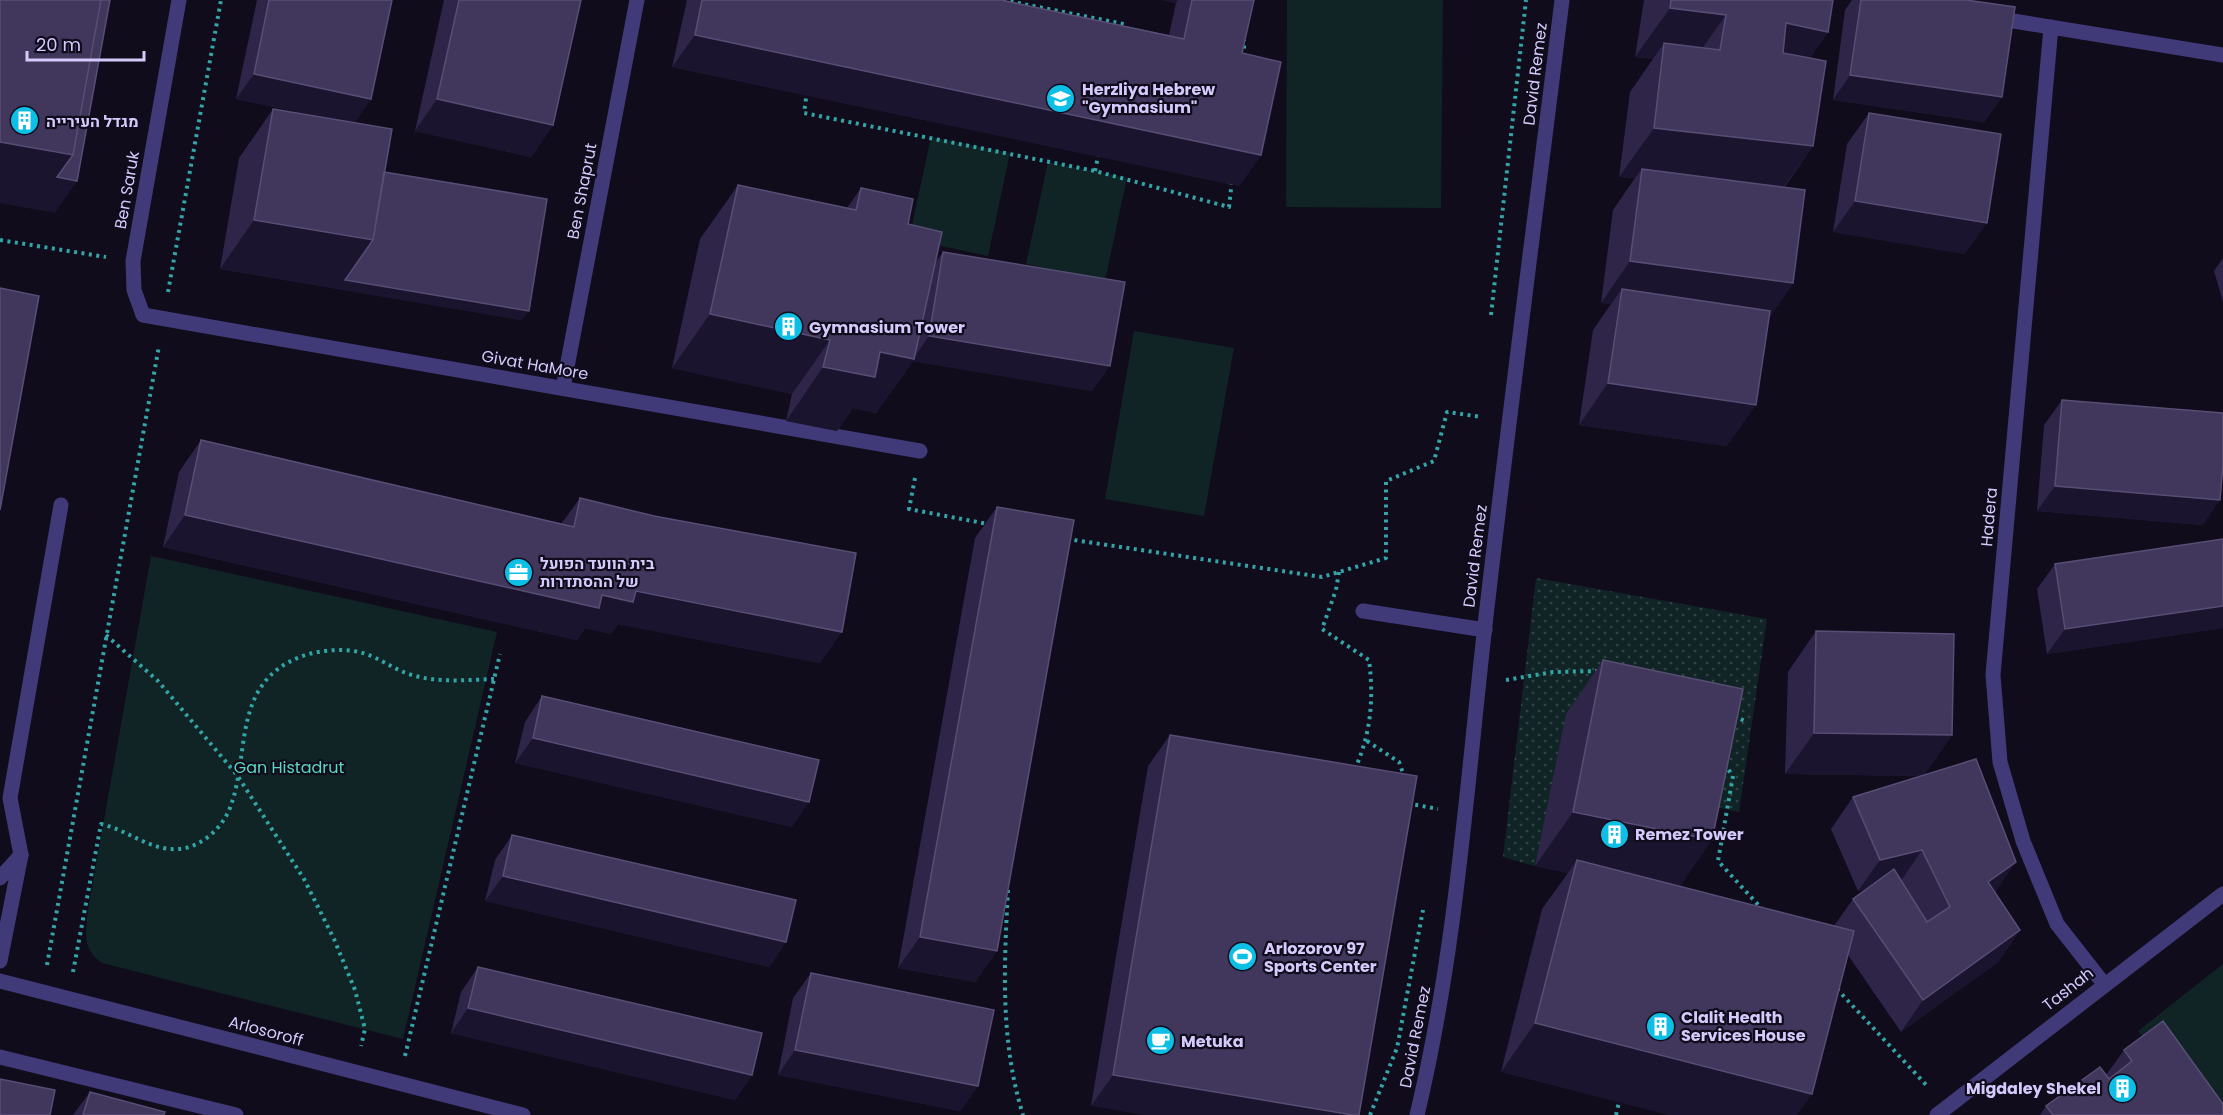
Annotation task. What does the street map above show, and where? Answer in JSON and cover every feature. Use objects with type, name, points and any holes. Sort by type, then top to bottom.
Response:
[{"type":"street","name":"Ben Saruk","points":[[143,315],[134,290],[133,261],[179,0]]},
{"type":"street","name":"Ben Shaprut","points":[[563,388],[637,0]]},
{"type":"street","name":"David Remez","points":[[1416,1115],[1434,1044],[1452,933],[1509,421],[1562,0]]},
{"type":"street","points":[[1980,15],[2223,55]]},
{"type":"street","name":"Hadera","points":[[2051,27],[1993,675],[2000,762],[2023,841],[2057,924],[2104,984]]},
{"type":"street","name":"Givat HaMore","points":[[143,315],[920,451]]},
{"type":"street","points":[[0,961],[21,855],[10,798],[61,505]]},
{"type":"street","points":[[1363,611],[1485,630]]},
{"type":"street","points":[[0,878],[21,855]]},
{"type":"street","name":"Tashah","points":[[1942,1111],[2223,894]]},
{"type":"street","name":"Arlosoroff","points":[[0,981],[523,1115]]},
{"type":"street","points":[[0,1057],[236,1115]]},
{"type":"path","points":[[43,991],[221,0]]},
{"type":"path","points":[[1002,0],[1124,24],[1122,36]]},
{"type":"path","points":[[1244,32],[1244,64]]},
{"type":"path","points":[[808,79],[804,113],[1095,171],[1229,207],[1233,174]]},
{"type":"path","points":[[1095,171],[1099,149]]},
{"type":"path","points":[[0,240],[133,261]]},
{"type":"path","points":[[1063,538],[1322,577],[1386,558],[1386,481],[1434,461],[1447,412],[1509,421]]},
{"type":"path","points":[[920,451],[909,509],[997,526]]},
{"type":"path","points":[[1339,572],[1336,590],[1322,629],[1369,660],[1373,691],[1367,741],[1352,777]]},
{"type":"path","points":[[106,635],[158,681],[237,775],[304,879],[334,939],[355,990],[365,1029],[356,1073]]},
{"type":"path","points":[[68,998],[101,824],[120,828],[160,848],[178,849],[193,846],[205,840],[225,818],[232,805],[246,718],[254,700],[275,672],[301,656],[326,651],[359,652],[414,676],[460,680],[494,679]]},
{"type":"path","points":[[398,1084],[500,654]]},
{"type":"path","points":[[1479,684],[1553,672],[1602,671]]},
{"type":"path","points":[[1727,714],[1747,722]]},
{"type":"path","points":[[1367,741],[1399,762],[1407,783]]},
{"type":"path","points":[[1721,759],[1733,776],[1718,861],[1767,914]]},
{"type":"path","points":[[1409,794],[1411,804]]},
{"type":"path","points":[[1008,880],[1003,989],[1014,1086],[1023,1115]]},
{"type":"path","points":[[1832,984],[1942,1111]]},
{"type":"path","name":"David Remez","points":[[1370,1115],[1397,1048]]},
{"type":"path","points":[[1616,1115],[1619,1102]]},
{"type":"green space","points":[[1287,0],[1443,0],[1441,208],[1286,207]]},
{"type":"green space","points":[[931,137],[1010,153],[988,256],[909,239]]},
{"type":"green space","points":[[1048,162],[1127,178],[1105,281],[1026,264]]},
{"type":"green space","points":[[1134,331],[1234,348],[1204,516],[1105,499]]},
{"type":"green space","name":"Gan Histadrut","points":[[151,556],[497,632],[403,1039],[102,963],[91,952],[86,940],[88,910]]},
{"type":"green space","points":[[1536,578],[1767,619],[1739,812],[1693,802],[1535,866],[1503,857]]},
{"type":"green space","points":[[2223,964],[2223,1115],[2205,1115],[2138,1031]]},
{"type":"building","points":[[0,0],[101,0],[73,155],[0,142]]},
{"type":"building","points":[[101,0],[110,0],[77,181],[57,177],[73,155]]},
{"type":"building","points":[[269,0],[392,0],[371,99],[254,74]]},
{"type":"building","points":[[459,0],[581,0],[553,125],[437,99]]},
{"type":"building","points":[[702,0],[1001,0],[1184,39],[1192,0],[1254,0],[1242,53],[1281,62],[1261,155],[695,35]]},
{"type":"building","points":[[1671,0],[1833,0],[1828,32],[1786,23],[1783,53],[1826,61],[1813,146],[1654,128],[1664,43],[1720,50],[1726,15],[1670,8]]},
{"type":"building","points":[[1861,0],[1966,0],[2015,7],[2002,97],[1850,75]]},
{"type":"building","points":[[273,109],[392,129],[373,240],[254,220]]},
{"type":"building","points":[[1869,113],[2001,134],[1987,223],[1855,201]]},
{"type":"building","points":[[1642,169],[1805,190],[1793,283],[1630,261]]},
{"type":"building","points":[[384,172],[547,199],[529,311],[345,280],[373,240]]},
{"type":"building","points":[[738,185],[856,210],[861,188],[913,199],[908,224],[942,232],[914,359],[880,352],[875,377],[823,367],[830,340],[710,314]]},
{"type":"building","points":[[943,252],[1125,282],[1110,366],[929,336]]},
{"type":"building","points":[[0,288],[39,296],[0,510]]},
{"type":"building","points":[[1622,289],[1770,311],[1756,405],[1608,383]]},
{"type":"building","points":[[2062,400],[2223,413],[2220,500],[2055,486]]},
{"type":"building","points":[[201,440],[574,527],[580,498],[654,516],[856,553],[842,632],[636,591],[633,602],[602,595],[599,608],[185,515]]},
{"type":"building","points":[[997,507],[1074,520],[997,951],[920,937]]},
{"type":"building","points":[[2223,539],[2223,606],[2065,629],[2055,564]]},
{"type":"building","points":[[1816,631],[1954,634],[1952,735],[1814,733]]},
{"type":"building","points":[[1603,660],[1743,689],[1712,840],[1573,812]]},
{"type":"building","points":[[542,696],[819,760],[809,802],[533,738]]},
{"type":"building","name":"Arlozorov 97 Sports Center","points":[[1170,735],[1417,776],[1359,1115],[1113,1075]]},
{"type":"building","points":[[1976,759],[2016,862],[1988,882],[2020,930],[1923,1000],[1853,899],[1894,869],[1927,922],[1950,907],[1922,850],[1880,860],[1853,797]]},
{"type":"building","points":[[512,835],[796,900],[786,942],[503,876]]},
{"type":"building","name":"Clalit Health Services House","points":[[1577,860],[1854,931],[1812,1094],[1535,1023]]},
{"type":"building","points":[[478,967],[762,1033],[752,1075],[468,1008]]},
{"type":"building","points":[[811,973],[994,1010],[978,1086],[795,1050]]},
{"type":"building","points":[[2163,1021],[2223,1104],[2223,1115],[2053,1115],[2046,1106],[2100,1067],[2109,1079],[2132,1061],[2124,1050]]},
{"type":"building","points":[[0,1079],[55,1090],[50,1115],[0,1115]]},
{"type":"building","points":[[90,1092],[165,1112],[164,1115],[83,1115]]},
{"type":"place","name":"Herzliya Hebrew \"Gymnasium\"","points":[[1061,98]]},
{"type":"place","name":"מגדל העירייה","points":[[25,121]]},
{"type":"place","name":"Gymnasium Tower","points":[[788,327]]},
{"type":"place","name":"בית הוועד הפועל של ההסתדרות","points":[[519,572]]},
{"type":"place","name":"Remez Tower","points":[[1614,834]]},
{"type":"place","name":"Arlozorov 97 Sports Center","points":[[1243,957]]},
{"type":"place","name":"Clalit Health Services House","points":[[1660,1026]]},
{"type":"place","name":"Metuka","points":[[1160,1041]]},
{"type":"place","name":"Migdaley Shekel","points":[[2122,1088]]}]
